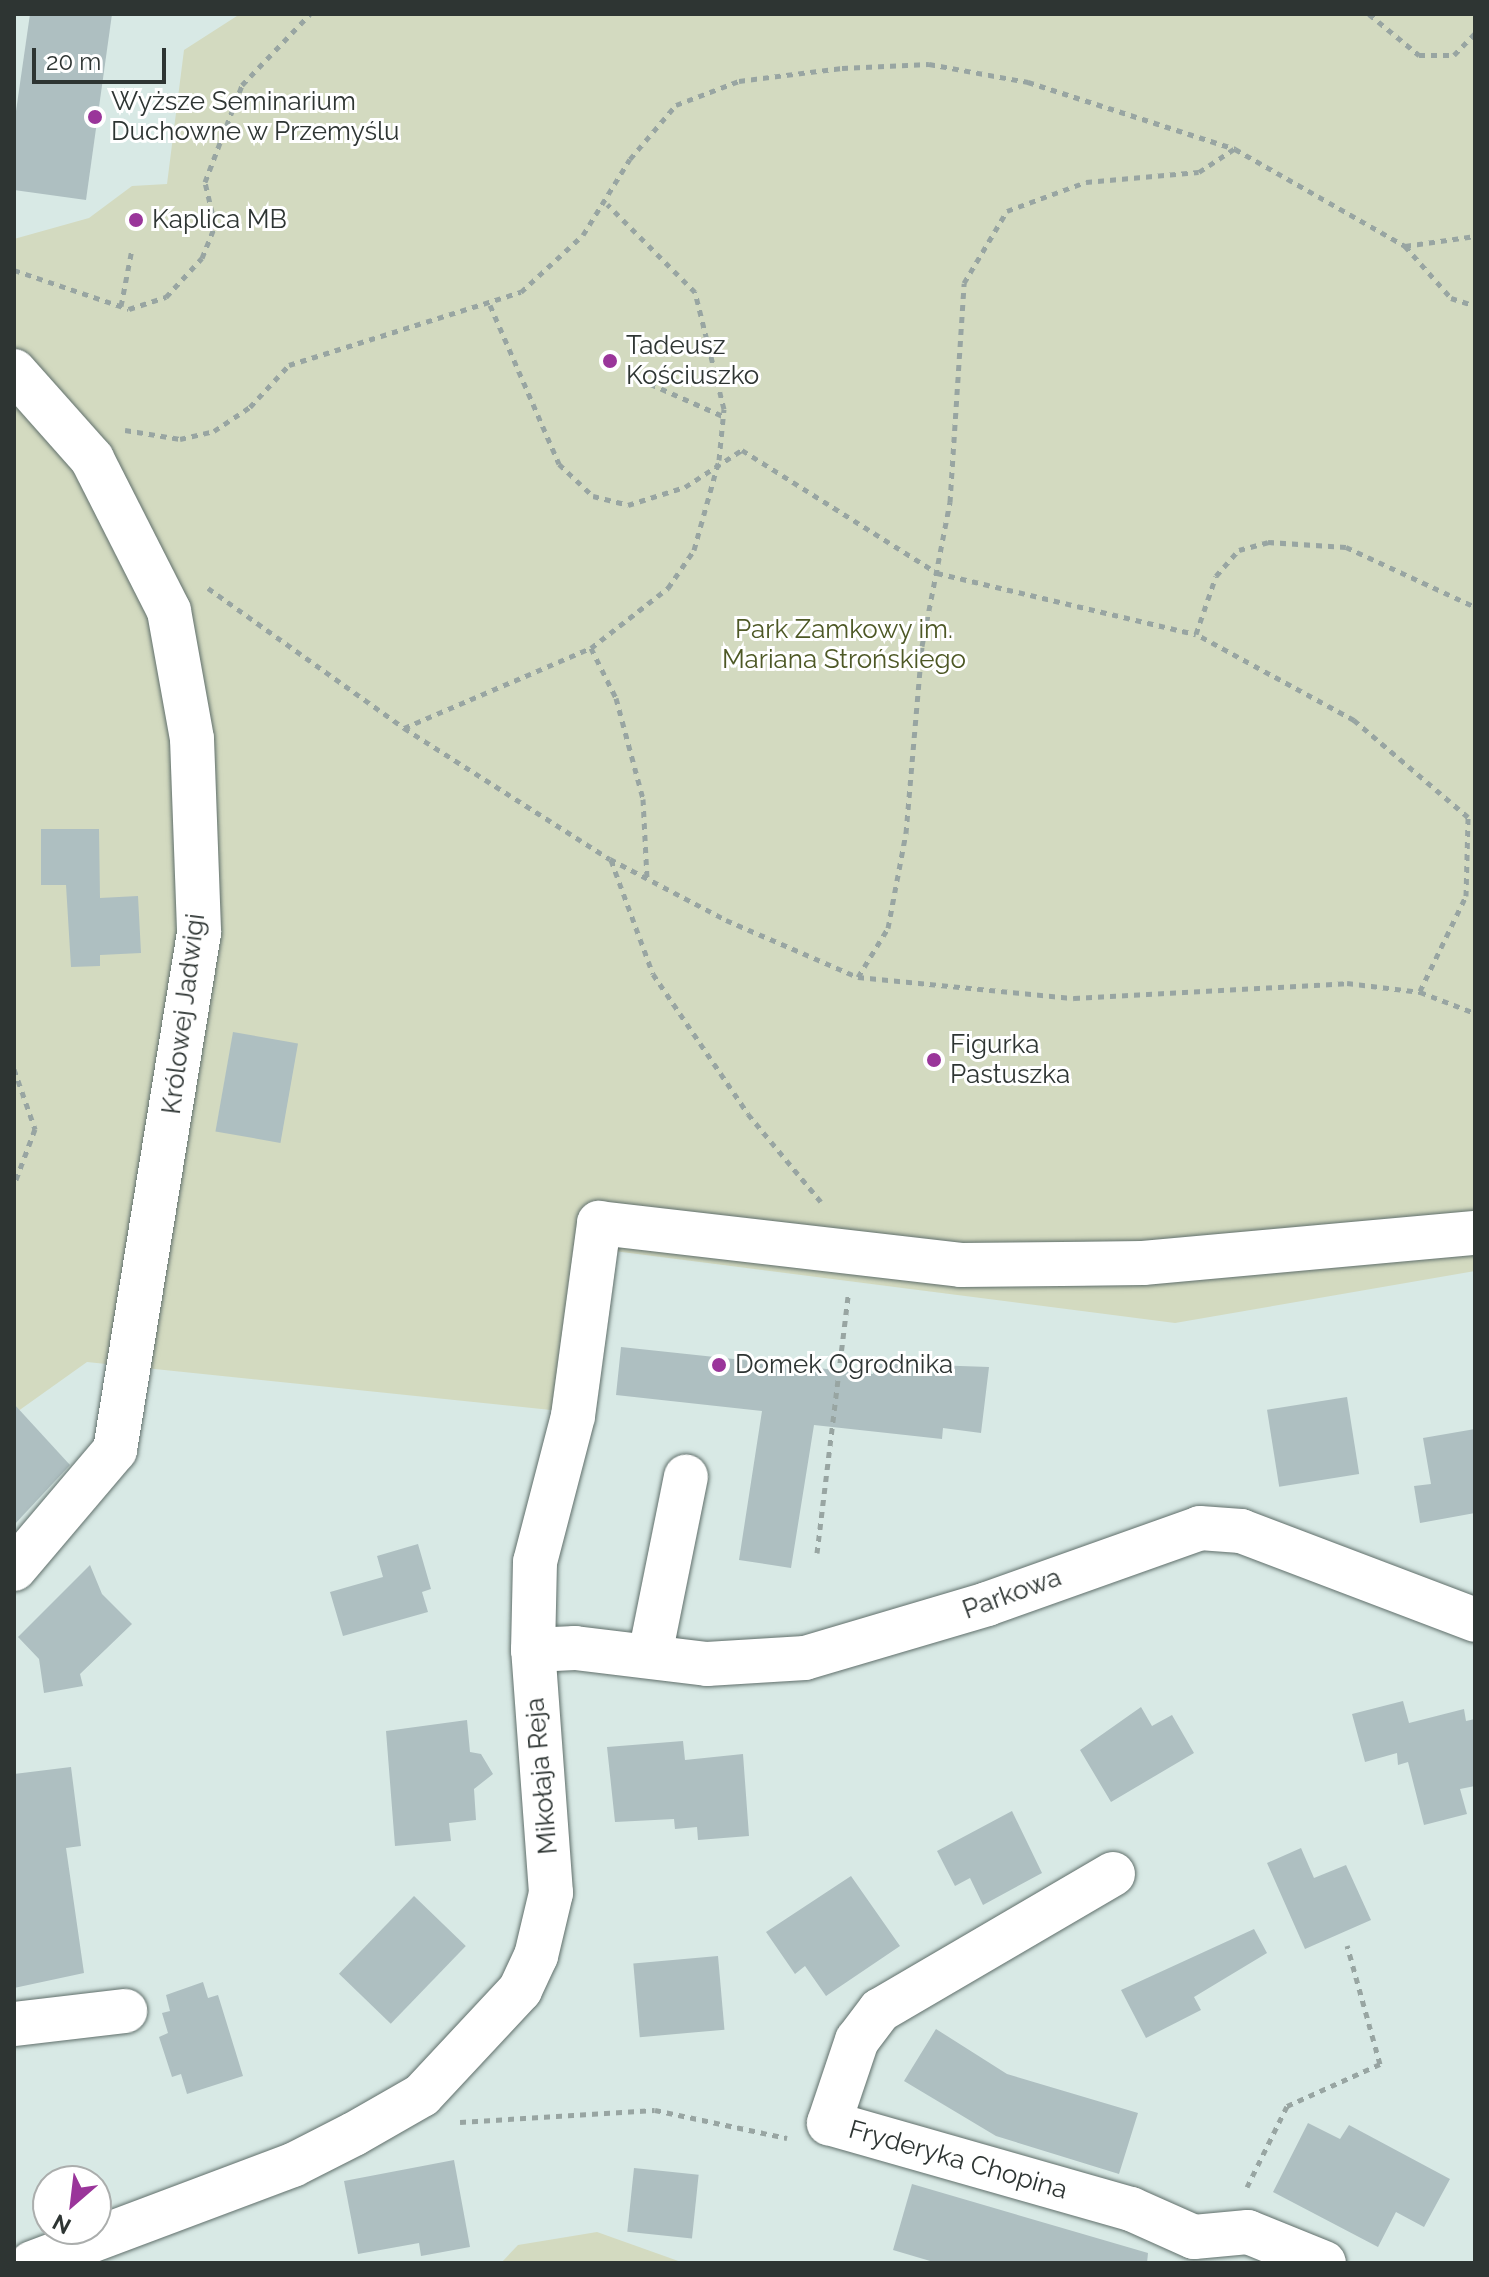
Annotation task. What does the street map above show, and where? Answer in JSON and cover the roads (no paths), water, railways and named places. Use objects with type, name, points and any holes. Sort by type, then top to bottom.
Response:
[{"type":"street","name":"Królowej Jadwigi","points":[[14,371],[61,419],[117,502],[169,611],[192,739],[199,933],[115,1450],[14,1569]]},
{"type":"street","name":"Mikołaja Reja","points":[[32,2263],[435,2109],[520,1990],[547,1922],[533,1650],[535,1562],[573,1416],[599,1223],[853,1255],[961,1265],[1143,1263],[1475,1233]]},
{"type":"street","points":[[650,1655],[686,1477]]},
{"type":"street","name":"Parkowa","points":[[533,1650],[650,1655],[707,1664],[849,1649],[1200,1528],[1241,1531],[1475,1620]]},
{"type":"street","name":"Fryderyka Chopina","points":[[1113,1874],[880,2010],[857,2040],[810,2131],[1131,2209],[1187,2250],[1248,2232],[1324,2263]]},
{"type":"street","points":[[14,2024],[125,2011]]},
{"type":"place","name":"Wyższe Seminarium Duchowne w Przemyślu","points":[[95,117]]},
{"type":"place","name":"Kaplica MB","points":[[136,220]]},
{"type":"place","name":"Tadeusz Kościuszko","points":[[610,361]]},
{"type":"place","name":"Figurka Pastuszka","points":[[934,1060]]},
{"type":"place","name":"Domek Ogrodnika","points":[[719,1365]]},
{"type":"park label","name":"Park Zamkowy im. Mariana Strońskiego","points":[[844,645]]}]
